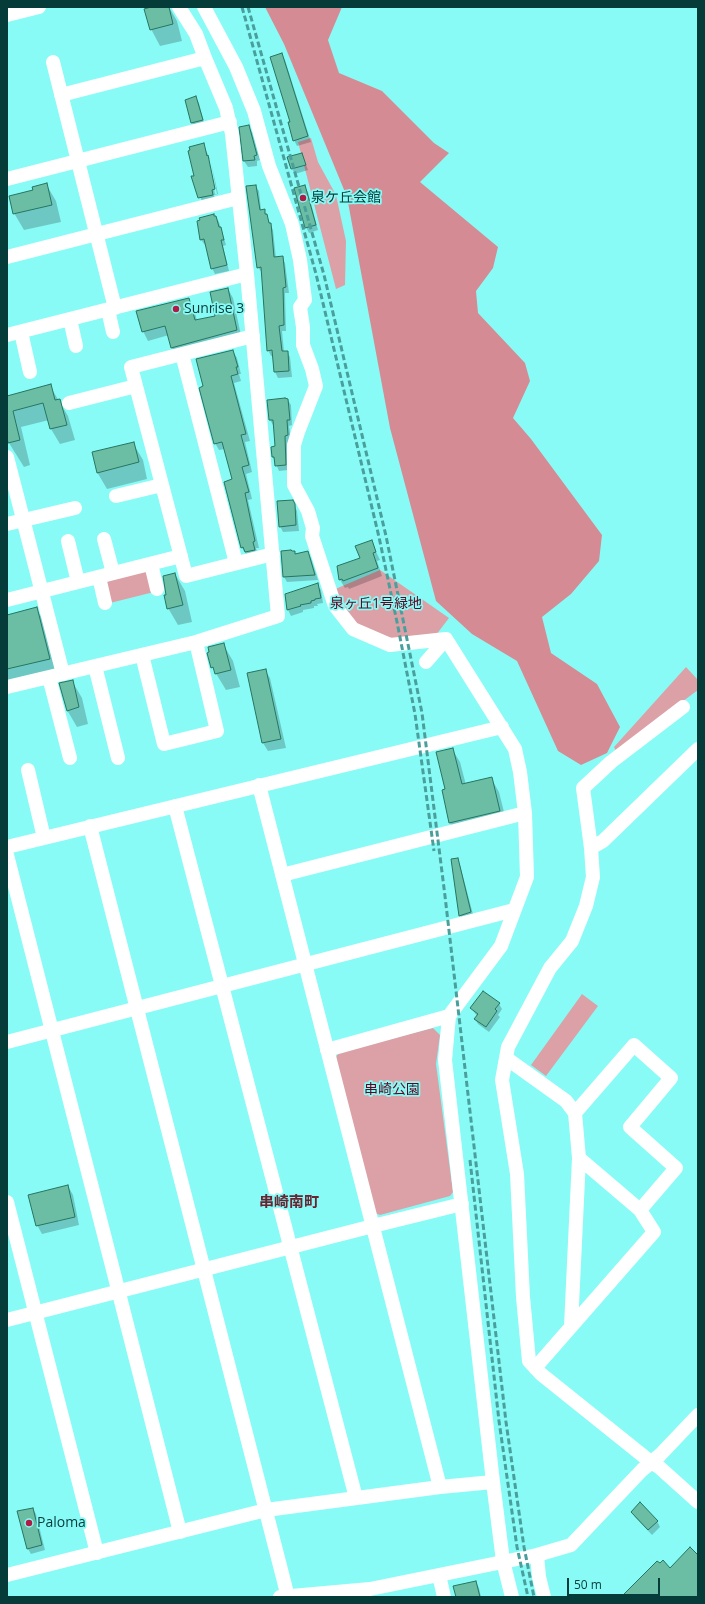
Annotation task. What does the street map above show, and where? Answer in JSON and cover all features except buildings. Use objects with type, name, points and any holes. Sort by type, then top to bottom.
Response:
[{"type":"street","points":[[7,15],[39,7]]},
{"type":"street","points":[[7,687],[196,642],[278,616],[253,336],[232,134],[226,108],[196,34],[179,7]]},
{"type":"street","points":[[204,7],[236,67],[254,111],[269,166],[292,224],[300,260],[305,300],[300,307],[303,327],[302,345],[312,369],[316,386],[294,445],[294,485],[308,511],[313,528],[312,536],[335,606],[353,629],[390,645],[446,639]]},
{"type":"street","points":[[61,95],[205,58]]},
{"type":"street","points":[[53,62],[97,234],[112,309],[113,332]]},
{"type":"street","points":[[7,179],[230,122]]},
{"type":"street","points":[[7,257],[238,198]]},
{"type":"street","points":[[7,335],[247,274]]},
{"type":"street","points":[[70,319],[76,346]]},
{"type":"street","points":[[21,332],[30,372]]},
{"type":"street","points":[[253,336],[131,367],[186,576],[272,554]]},
{"type":"street","points":[[182,354],[236,563]]},
{"type":"street","points":[[69,403],[136,386]]},
{"type":"street","points":[[7,457],[42,591],[70,758]]},
{"type":"street","points":[[116,496],[162,484]]},
{"type":"street","points":[[7,524],[75,508]]},
{"type":"street","points":[[104,539],[106,575],[105,603]]},
{"type":"street","points":[[68,541],[78,582]]},
{"type":"street","points":[[7,600],[181,556]]},
{"type":"street","points":[[151,564],[157,589]]},
{"type":"street","points":[[426,662],[446,639]]},
{"type":"street","points":[[446,639],[515,749],[520,772],[525,813],[527,877],[501,946],[449,1016],[445,1060],[493,1482],[503,1562],[512,1597]]},
{"type":"street","points":[[142,655],[164,744],[217,730],[196,642]]},
{"type":"street","points":[[96,666],[118,758]]},
{"type":"street","points":[[683,708],[611,762],[583,788],[591,848],[593,877],[586,906],[572,941],[550,968],[508,1047],[502,1080],[517,1174],[526,1346],[529,1361],[535,1368],[652,1463],[659,1467],[698,1502]]},
{"type":"street","points":[[7,847],[502,727]]},
{"type":"street","points":[[591,848],[603,841],[698,749]]},
{"type":"street","points":[[28,770],[44,838]]},
{"type":"street","points":[[259,785],[440,1487]]},
{"type":"street","points":[[175,806],[356,1498]]},
{"type":"street","points":[[282,875],[525,813]]},
{"type":"street","points":[[90,826],[266,1510],[285,1597],[371,1593],[439,1575],[537,1555],[571,1545],[642,1470],[652,1463],[698,1415]]},
{"type":"street","points":[[7,855],[180,1532]]},
{"type":"street","points":[[7,1042],[514,910]]},
{"type":"street","points":[[327,1050],[449,1016]]},
{"type":"street","points":[[575,1113],[634,1045],[671,1078],[630,1127],[676,1168],[640,1210]]},
{"type":"street","points":[[506,1058],[566,1101],[575,1113],[579,1158],[571,1326]]},
{"type":"street","points":[[535,1368],[654,1232],[640,1210],[579,1158]]},
{"type":"street","points":[[7,1202],[97,1553]]},
{"type":"street","points":[[7,1320],[462,1204]]},
{"type":"street","points":[[7,1575],[266,1510],[440,1487],[493,1482]]},
{"type":"street","points":[[537,1555],[539,1577],[544,1597]]},
{"type":"street","points":[[439,1575],[444,1597]]},
{"type":"green space","points":[[311,138],[318,162],[336,195],[346,241],[345,285],[336,289],[298,142]]},
{"type":"green space","points":[[146,569],[154,592],[110,603],[105,582]]},
{"type":"green space","name":"泉ヶ丘1号緑地","points":[[380,570],[449,618],[436,635],[387,640],[355,627],[333,590]]},
{"type":"green space","points":[[686,667],[698,680],[698,690],[616,751],[614,747]]},
{"type":"green space","points":[[582,994],[598,1006],[546,1076],[531,1065]]},
{"type":"green space","name":"串崎公園","points":[[433,1028],[440,1035],[436,1064],[453,1192],[450,1196],[380,1215],[375,1213],[335,1059],[339,1052]]},
{"type":"shaded area","points":[[265,7],[342,7],[328,40],[339,73],[382,91],[434,143],[449,153],[420,182],[498,247],[493,268],[476,291],[478,313],[525,363],[530,381],[513,418],[531,439],[602,535],[599,561],[571,594],[542,617],[551,653],[597,684],[620,727],[607,753],[581,765],[558,751],[517,661],[472,634],[436,601],[390,428],[347,197],[284,44]]},
{"type":"railway","points":[[242,7],[316,274],[379,537],[415,714],[434,851]]},
{"type":"railway","points":[[248,7],[324,275],[386,536],[422,713],[445,896],[506,1422],[524,1547],[534,1597]]},
{"type":"railway","points":[[470,1160],[499,1421],[517,1547],[528,1597]]},
{"type":"place","name":"泉ケ丘会館","points":[[303,198]]},
{"type":"place","name":"Sunrise 3","points":[[176,309]]},
{"type":"place","name":"Paloma","points":[[29,1523]]},
{"type":"district","name":"串崎南町","points":[[289,1203]]}]
